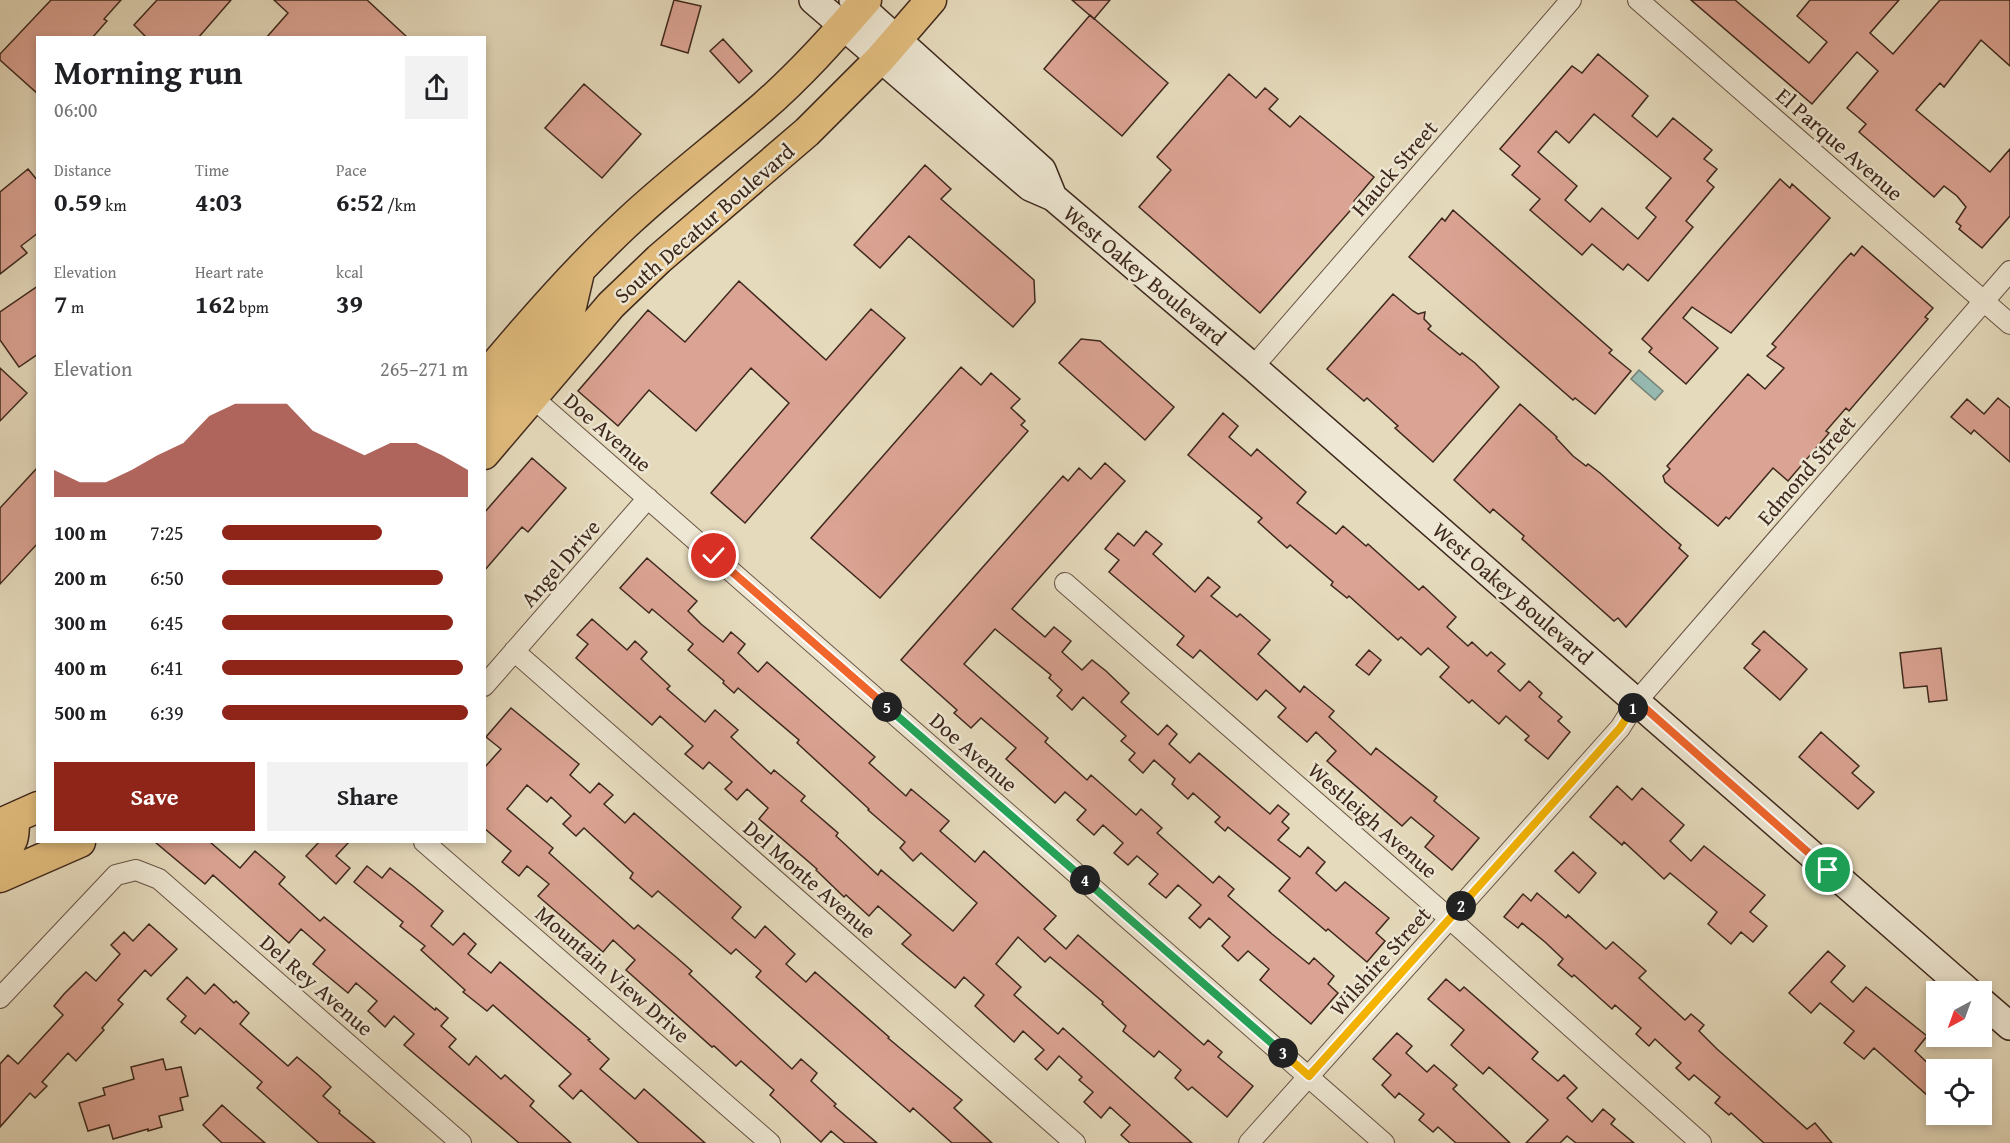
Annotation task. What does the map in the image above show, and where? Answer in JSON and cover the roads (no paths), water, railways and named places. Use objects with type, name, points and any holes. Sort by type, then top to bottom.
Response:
[{"type":"main road","name":"West Oakey Boulevard","points":[[813,0],[856,8],[888,49],[1030,187],[1053,197],[1253,367],[1957,981]]},
{"type":"main road","name":"South Decatur Boulevard","points":[[486,452],[586,332],[633,284],[787,150],[888,49],[931,0]]},
{"type":"main road","points":[[486,417],[502,393],[504,384],[489,372],[580,269],[662,191],[764,106],[856,8]]},
{"type":"main road","points":[[532,397],[523,386],[522,377],[527,366],[568,315],[580,269]]},
{"type":"main road","points":[[0,852],[9,848],[15,837],[17,816]]},
{"type":"main road","points":[[0,877],[78,843]]},
{"type":"main road","points":[[1992,1011],[2010,1026]]},
{"type":"street","name":"Hauck Street","points":[[1253,367],[1571,0]]},
{"type":"street","name":"El Parque Avenue","points":[[1638,0],[2010,324]]},
{"type":"street","name":"Edmond Street","points":[[1637,701],[2010,271]]},
{"type":"street","name":"Doe Avenue","points":[[532,397],[1384,1143]]},
{"type":"street","name":"Angel Drive","points":[[486,684],[648,498]]},
{"type":"street","name":"Westleigh Avenue","points":[[1065,583],[1450,918],[1701,1143]]},
{"type":"street","name":"Del Monte Avenue","points":[[514,651],[1075,1143]]},
{"type":"street","name":"Wilshire Street","points":[[1249,1143],[1620,728],[1637,701]]},
{"type":"street","name":"Mountain View Drive","points":[[425,843],[770,1143]]},
{"type":"street","name":"Del Rey Avenue","points":[[0,998],[116,875],[136,870],[159,879],[461,1143]]},
{"type":"water","points":[[1639,370],[1663,391],[1655,400],[1631,379]]}]
